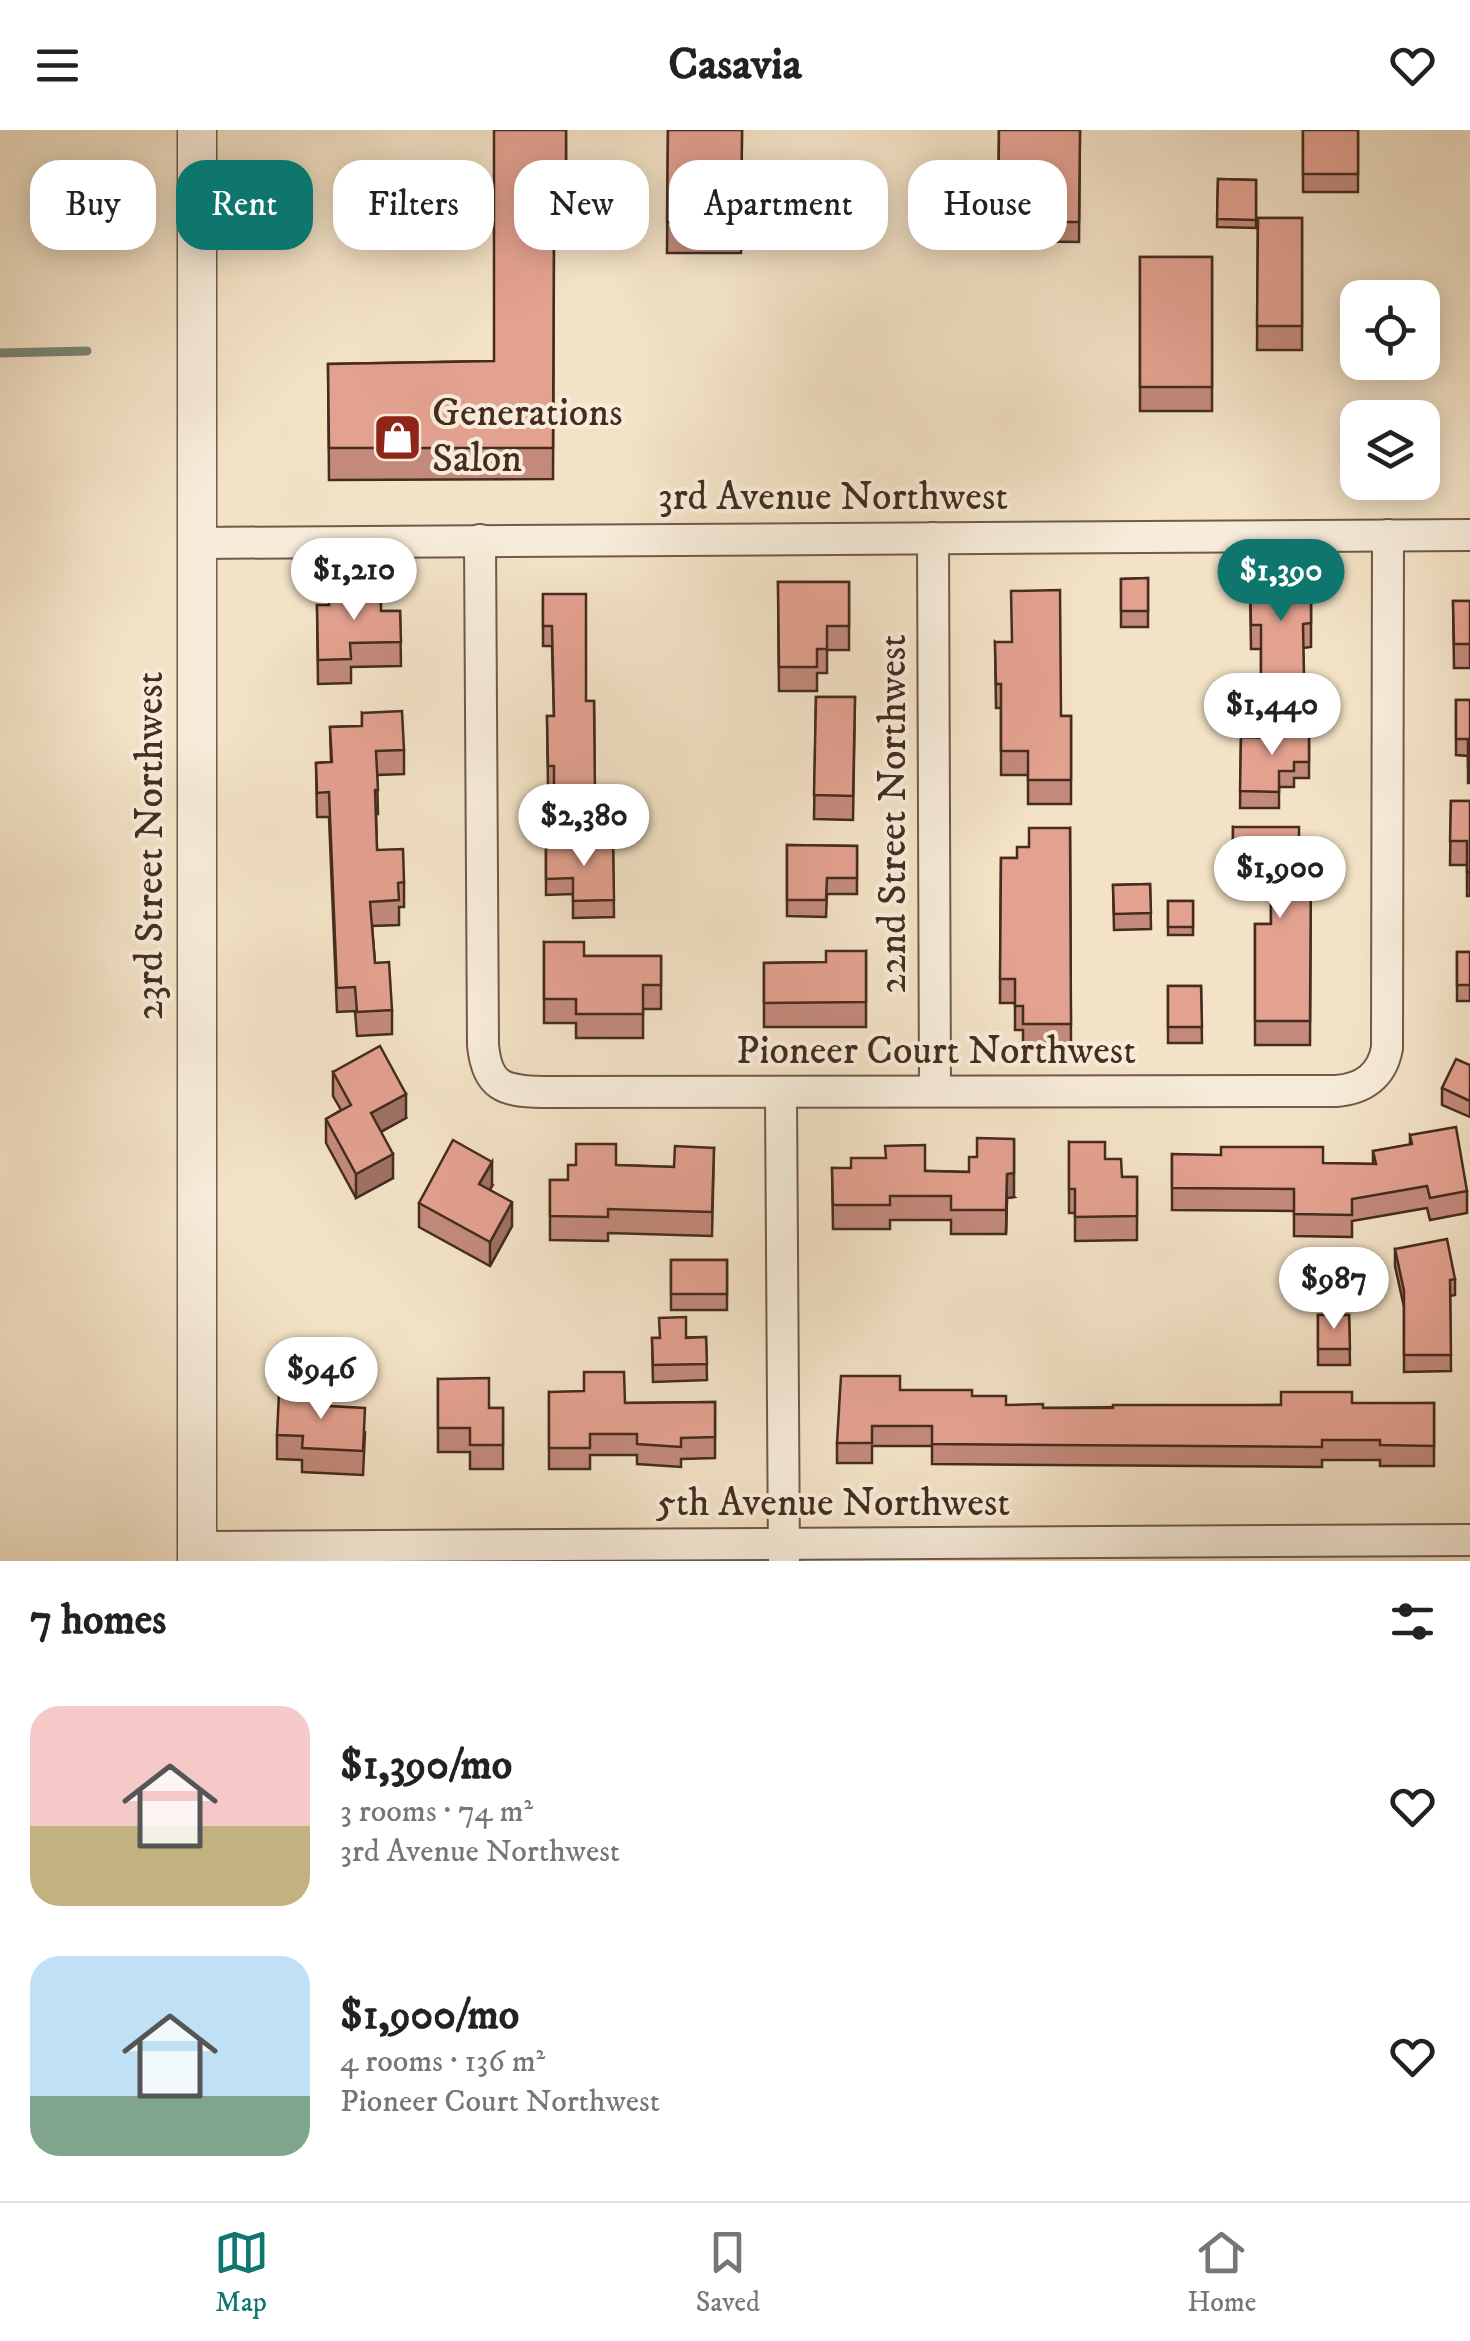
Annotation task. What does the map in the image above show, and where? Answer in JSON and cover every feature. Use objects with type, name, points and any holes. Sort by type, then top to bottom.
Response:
[{"type":"street","name":"23rd Street Northwest","points":[[196,1554],[197,130]]},
{"type":"street","name":"Pioneer Court Northwest","points":[[480,540],[483,1045],[488,1070],[498,1083],[518,1091],[782,1094],[935,1090],[1336,1091],[1356,1088],[1380,1069],[1388,1034],[1388,535]]},
{"type":"street","name":"3rd Avenue Northwest","points":[[196,543],[1470,535]]},
{"type":"street","name":"22nd Street Northwest","points":[[933,538],[935,1090]]},
{"type":"street","points":[[782,1094],[784,1552]]},
{"type":"street","name":"5th Avenue Northwest","points":[[196,1554],[784,1552],[1470,1540]]},
{"type":"building","points":[[494,130],[566,130],[566,160],[514,160],[514,250],[554,250],[553,448],[329,448],[328,364],[494,361]]},
{"type":"building","points":[[668,130],[742,130],[742,160],[669,160],[667,222]]},
{"type":"building","points":[[999,130],[1080,130],[1079,222],[1067,222],[1067,160],[999,160]]},
{"type":"building","points":[[1303,130],[1358,130],[1358,174],[1303,174]]},
{"type":"building","points":[[1218,179],[1256,180],[1256,220],[1217,219]]},
{"type":"building","points":[[1258,218],[1302,218],[1302,326],[1257,326]]},
{"type":"building","points":[[1140,257],[1212,257],[1212,387],[1140,387]]},
{"type":"building","points":[[1148,578],[1148,611],[1121,611],[1121,579]]},
{"type":"building","points":[[1250,580],[1311,580],[1311,623],[1303,624],[1304,677],[1261,677],[1261,625],[1251,625]]},
{"type":"building","points":[[778,582],[849,582],[849,626],[827,626],[827,649],[817,649],[817,667],[779,667]]},
{"type":"building","points":[[381,588],[381,611],[400,611],[401,642],[350,643],[351,659],[318,660],[317,605],[329,605],[329,590]]},
{"type":"building","points":[[1060,590],[1061,716],[1071,716],[1071,780],[1028,780],[1028,751],[1001,751],[1001,684],[996,684],[995,642],[1012,642],[1011,591]]},
{"type":"building","points":[[543,594],[586,594],[586,701],[594,701],[595,795],[554,795],[554,766],[548,766],[547,716],[554,716],[552,626],[543,626]]},
{"type":"building","points":[[1453,601],[1470,601],[1470,644],[1454,644]]},
{"type":"building","points":[[816,697],[855,697],[853,796],[814,795]]},
{"type":"building","points":[[1456,700],[1470,700],[1470,766],[1468,739],[1456,739]]},
{"type":"building","points":[[402,711],[404,750],[376,751],[375,790],[377,850],[403,849],[404,882],[398,883],[399,900],[370,902],[375,963],[389,962],[392,1010],[357,1012],[355,987],[337,988],[329,792],[317,793],[316,763],[332,762],[330,727],[362,726],[362,713]]},
{"type":"building","points":[[1275,726],[1309,726],[1309,762],[1294,762],[1294,771],[1279,771],[1279,792],[1240,791],[1241,737],[1275,738]]},
{"type":"building","points":[[1451,801],[1470,801],[1470,872],[1467,841],[1450,841]]},
{"type":"building","points":[[1233,827],[1299,827],[1299,855],[1311,855],[1310,1021],[1255,1021],[1255,924],[1271,924],[1271,872],[1233,872]]},
{"type":"building","points":[[1029,828],[1070,828],[1071,1024],[1023,1024],[1023,1006],[1015,1006],[1015,979],[1000,979],[1001,858],[1017,858],[1017,847],[1029,847]]},
{"type":"building","points":[[613,844],[614,900],[573,901],[573,878],[546,879],[546,845]]},
{"type":"building","points":[[787,845],[857,846],[857,878],[827,878],[826,900],[787,900]]},
{"type":"building","points":[[1150,884],[1151,913],[1114,914],[1113,885]]},
{"type":"building","points":[[1168,901],[1193,901],[1193,927],[1168,927]]},
{"type":"building","points":[[544,942],[584,942],[584,956],[661,956],[661,985],[643,985],[643,1014],[576,1014],[576,999],[544,999]]},
{"type":"building","points":[[826,951],[866,951],[866,1002],[764,1003],[764,963],[826,962]]},
{"type":"building","points":[[1457,952],[1470,952],[1470,985],[1457,985]]},
{"type":"building","points":[[1168,986],[1201,986],[1202,1027],[1168,1027]]},
{"type":"building","points":[[380,1046],[406,1094],[371,1113],[393,1154],[356,1174],[326,1119],[351,1105],[333,1072]]},
{"type":"building","points":[[1456,1059],[1470,1065],[1470,1101],[1442,1088]]},
{"type":"building","points":[[1456,1127],[1467,1191],[1430,1198],[1427,1186],[1352,1199],[1352,1215],[1294,1214],[1294,1189],[1172,1188],[1172,1154],[1221,1155],[1221,1147],[1323,1147],[1323,1163],[1376,1164],[1373,1151],[1412,1144],[1410,1135]]},
{"type":"building","points":[[977,1138],[1014,1139],[1014,1173],[1007,1174],[1006,1210],[951,1210],[951,1196],[890,1196],[890,1205],[833,1205],[832,1168],[851,1168],[851,1158],[886,1158],[885,1146],[925,1145],[925,1171],[969,1172],[969,1157],[977,1157]]},
{"type":"building","points":[[453,1140],[492,1162],[479,1184],[512,1202],[490,1242],[419,1203]]},
{"type":"building","points":[[1069,1142],[1105,1142],[1105,1159],[1121,1159],[1122,1177],[1137,1177],[1137,1216],[1075,1217],[1075,1189],[1069,1189]]},
{"type":"building","points":[[576,1144],[616,1144],[616,1165],[674,1167],[675,1146],[714,1148],[712,1212],[608,1209],[608,1217],[550,1216],[550,1180],[568,1180],[568,1165],[576,1165]]},
{"type":"building","points":[[1447,1239],[1455,1279],[1450,1280],[1451,1355],[1404,1355],[1404,1291],[1395,1249]]},
{"type":"building","points":[[671,1260],[727,1260],[727,1294],[671,1294]]},
{"type":"building","points":[[1318,1315],[1349,1315],[1350,1349],[1318,1349]]},
{"type":"building","points":[[686,1317],[686,1338],[706,1337],[707,1364],[653,1365],[652,1338],[660,1338],[659,1318]]},
{"type":"building","points":[[584,1372],[624,1372],[625,1403],[715,1402],[715,1437],[681,1438],[681,1447],[637,1444],[637,1434],[590,1434],[590,1448],[549,1448],[549,1392],[584,1391]]},
{"type":"building","points":[[841,1376],[900,1376],[900,1390],[972,1390],[972,1396],[1006,1396],[1006,1405],[1043,1404],[1043,1408],[1281,1405],[1281,1392],[1352,1392],[1352,1403],[1434,1403],[1434,1446],[1380,1445],[1380,1440],[1322,1440],[1322,1447],[932,1444],[932,1426],[872,1426],[872,1443],[837,1443]]},
{"type":"building","points":[[489,1378],[489,1408],[503,1408],[503,1445],[470,1445],[470,1428],[438,1428],[438,1379]]},
{"type":"building","points":[[279,1393],[330,1395],[329,1406],[365,1408],[363,1451],[302,1448],[303,1436],[277,1435]]},
{"type":"waterway","points":[[0,353],[87,351]]},
{"type":"place","name":"Generations Salon","points":[[397,437]]}]
